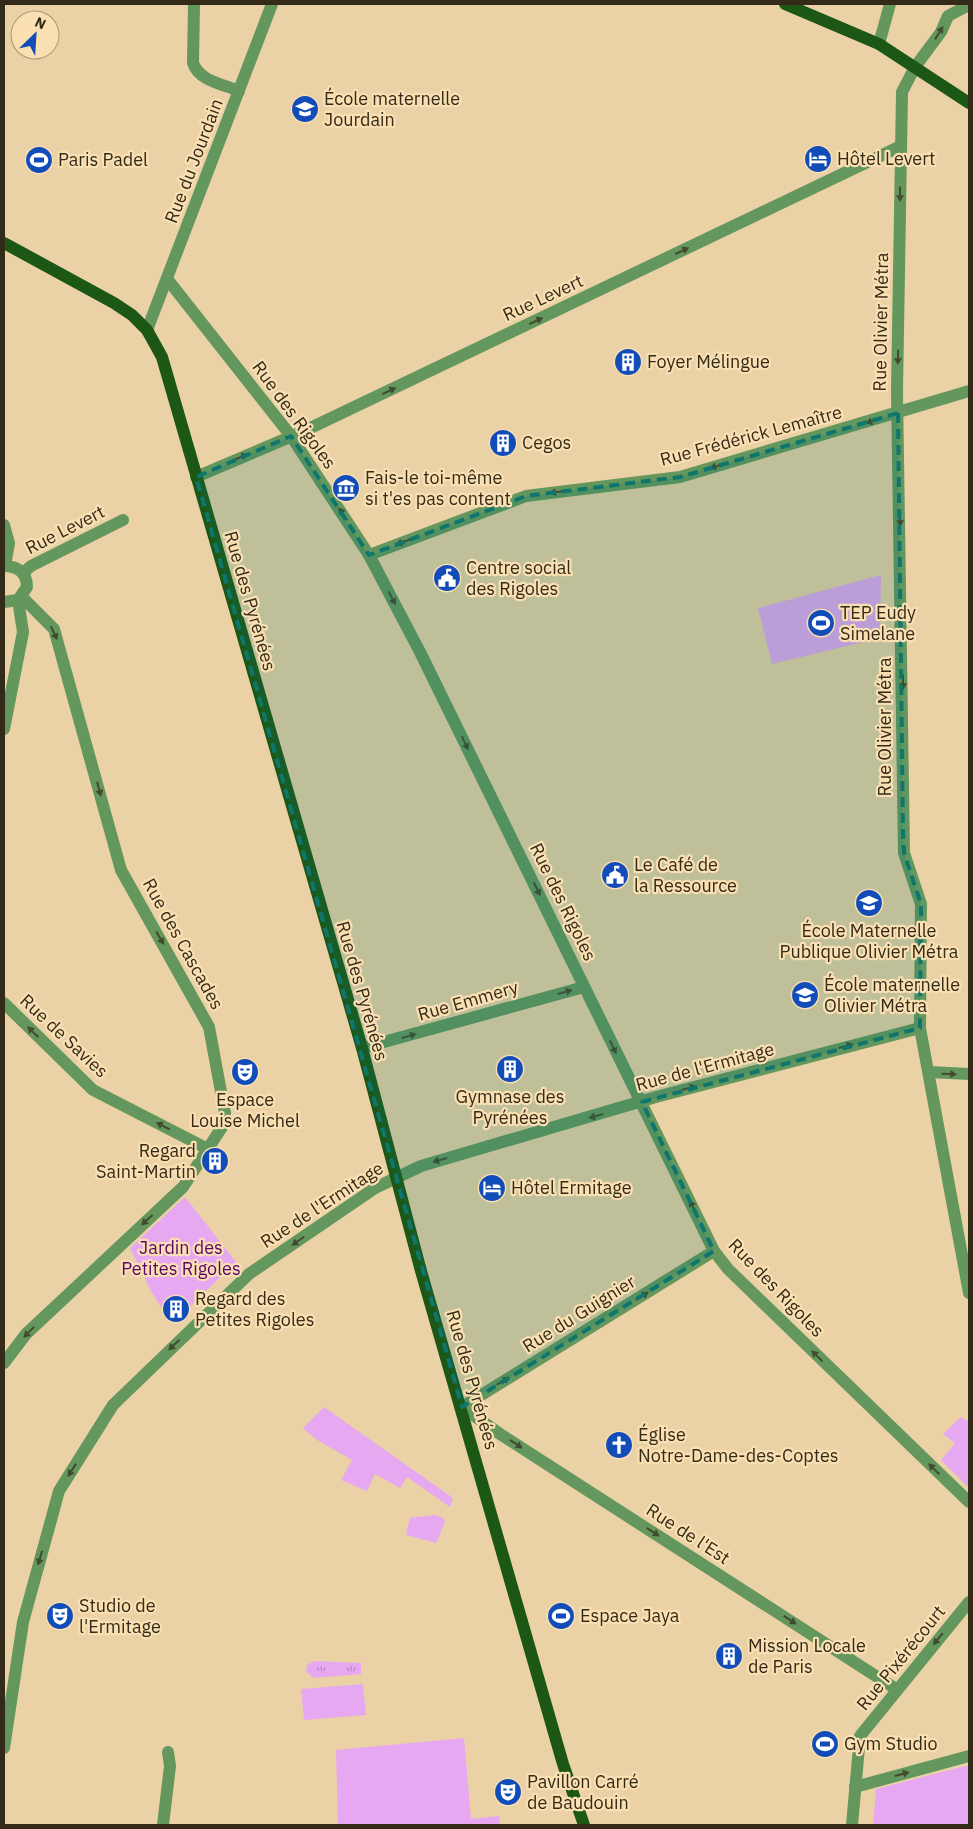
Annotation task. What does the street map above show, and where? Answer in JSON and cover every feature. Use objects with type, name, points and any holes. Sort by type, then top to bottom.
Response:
[{"type":"main road","points":[[785,4],[879,44],[969,103]]},
{"type":"main road","name":"Rue des Pyrénées","points":[[4,243],[114,303],[132,315],[147,330],[162,357],[362,1048],[421,1271],[462,1407],[563,1764],[584,1825]]},
{"type":"street","points":[[194,4],[194,68],[204,78],[239,91]]},
{"type":"street","name":"Rue du Jourdain","points":[[147,330],[170,276],[272,4]]},
{"type":"street","points":[[879,44],[890,4]]},
{"type":"street","name":"Rue Olivier Métra","points":[[969,5],[948,16],[941,32],[915,67],[902,92],[898,413],[904,853],[922,904],[920,1028],[969,1293]]},
{"type":"street","name":"Rue Levert","points":[[196,477],[291,436],[901,146]]},
{"type":"street","name":"Rue des Rigoles","points":[[170,276],[291,436],[369,555],[424,661],[714,1251],[728,1269],[969,1502]]},
{"type":"street","name":"Rue Frédérick Lemaître","points":[[369,555],[526,496],[680,477],[969,391]]},
{"type":"street","name":"Rue Levert","points":[[23,572],[31,566],[123,520]]},
{"type":"street","points":[[4,525],[9,542],[4,566],[16,568],[23,572],[27,586],[20,598],[23,632],[4,729]]},
{"type":"street","points":[[4,602],[20,598]]},
{"type":"street","name":"Rue des Cascades","points":[[4,1363],[26,1334],[183,1187],[206,1148],[224,1124],[225,1113],[209,1026],[121,870],[54,630],[20,598]]},
{"type":"street","name":"Rue Emmery","points":[[362,1048],[584,987]]},
{"type":"street","name":"Rue de Savies","points":[[4,1003],[93,1090],[206,1148]]},
{"type":"street","name":"Rue de l'Ermitage","points":[[4,1748],[23,1622],[59,1491],[112,1405],[249,1274],[375,1188],[421,1166],[642,1102],[920,1028]]},
{"type":"street","points":[[929,1072],[969,1074]]},
{"type":"street","name":"Rue du Guignier","points":[[462,1407],[714,1251]]},
{"type":"street","name":"Rue de l'Est","points":[[462,1407],[500,1434],[896,1689]]},
{"type":"street","name":"Rue Pixérécourt","points":[[852,1825],[860,1736],[896,1689],[969,1602]]},
{"type":"street","points":[[163,1825],[170,1766],[168,1752]]},
{"type":"street","points":[[855,1787],[969,1756]]},
{"type":"highlighted area","points":[[898,413],[903,833],[904,853],[921,904],[920,1028],[642,1102],[714,1251],[462,1407],[196,477],[291,436],[369,555],[526,496],[680,477]]},
{"type":"green space","name":"TEP Eudy Simelane","points":[[881,575],[880,638],[772,664],[758,608]]},
{"type":"green space","name":"Jardin des Petites Rigoles","points":[[185,1197],[236,1262],[172,1324],[152,1293],[130,1248]]},
{"type":"green space","points":[[324,1407],[453,1498],[450,1507],[407,1477],[400,1488],[375,1474],[367,1491],[341,1480],[352,1460],[317,1440],[303,1428]]},
{"type":"green space","points":[[961,1417],[969,1422],[968,1487],[941,1460],[955,1443],[943,1434]]},
{"type":"green space","points":[[435,1515],[443,1518],[445,1522],[436,1543],[406,1535],[410,1518]]},
{"type":"green space","points":[[314,1661],[361,1663],[361,1674],[313,1678],[306,1671],[307,1665]]},
{"type":"green space","points":[[363,1684],[366,1715],[304,1720],[301,1689]]},
{"type":"green space","points":[[464,1738],[471,1819],[499,1816],[500,1825],[338,1825],[336,1750]]},
{"type":"green space","points":[[969,1765],[969,1825],[873,1825],[876,1789]]},
{"type":"place","name":"École maternelle Jourdain","points":[[305,109]]},
{"type":"place","name":"Hôtel Levert","points":[[818,159]]},
{"type":"place","name":"Paris Padel","points":[[39,160]]},
{"type":"place","name":"Foyer Mélingue","points":[[628,362]]},
{"type":"place","name":"Cegos","points":[[503,443]]},
{"type":"place","name":"Fais-le toi-même si t'es pas content","points":[[346,488]]},
{"type":"place","name":"Centre social des Rigoles","points":[[447,578]]},
{"type":"place","name":"TEP Eudy Simelane","points":[[821,623]]},
{"type":"place","name":"Le Café de la Ressource","points":[[615,875]]},
{"type":"place","name":"École Maternelle Publique Olivier Métra","points":[[869,903]]},
{"type":"place","name":"École maternelle Olivier Métra","points":[[805,995]]},
{"type":"place","name":"Gymnase des Pyrénées","points":[[510,1069]]},
{"type":"place","name":"Espace Louise Michel","points":[[245,1072]]},
{"type":"place","name":"Regard Saint-Martin","points":[[215,1161]]},
{"type":"place","name":"Hôtel Ermitage","points":[[492,1188]]},
{"type":"place","name":"Regard des Petites Rigoles","points":[[176,1309]]},
{"type":"place","name":"Église Notre-Dame-des-Coptes","points":[[619,1445]]},
{"type":"place","name":"Studio de l'Ermitage","points":[[60,1616]]},
{"type":"place","name":"Espace Jaya","points":[[561,1616]]},
{"type":"place","name":"Mission Locale de Paris","points":[[729,1656]]},
{"type":"place","name":"Gym Studio","points":[[825,1744]]},
{"type":"place","name":"Pavillon Carré de Baudouin","points":[[508,1792]]}]
